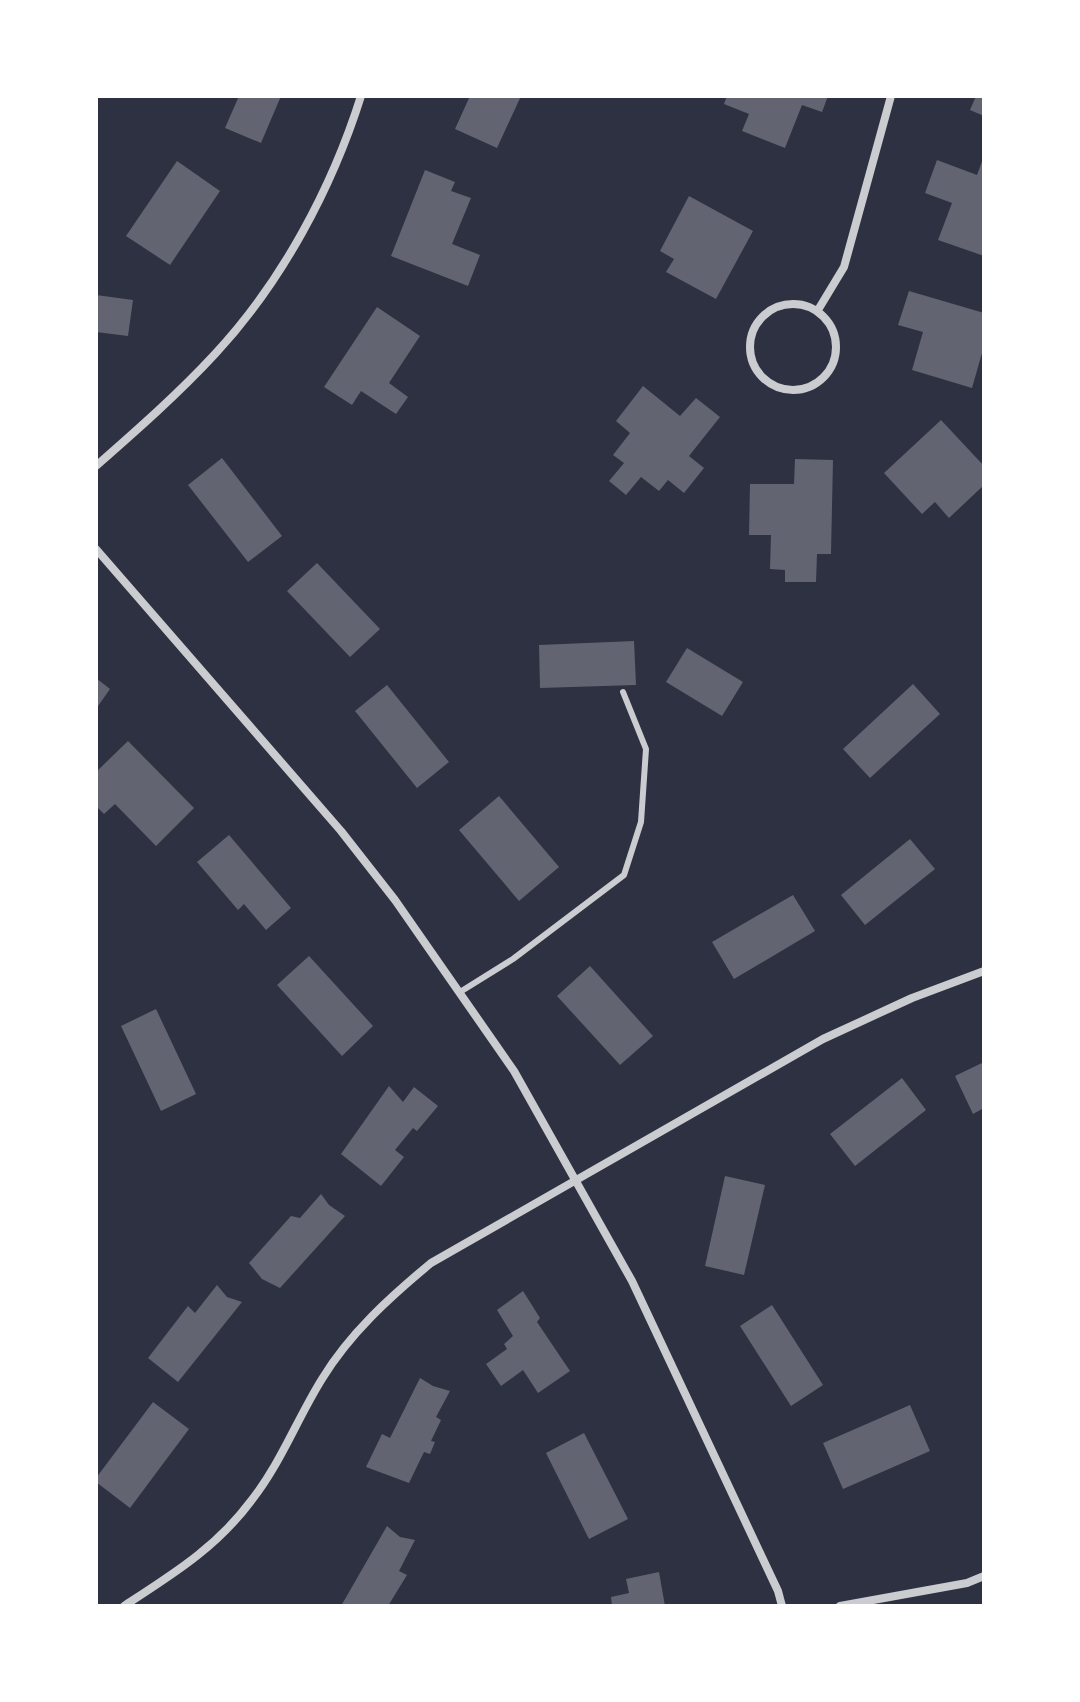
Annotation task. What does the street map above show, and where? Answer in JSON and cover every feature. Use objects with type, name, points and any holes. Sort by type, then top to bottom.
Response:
[{"type":"street","points":[[96,466],[173,397],[218,351],[257,301],[293,247],[331,176],[361,96]]},
{"type":"street","points":[[818,310],[844,267],[891,96]]},
{"type":"street","points":[[798,304],[818,310],[831,324],[837,341],[834,365],[816,384],[792,390],[773,384],[756,370],[749,348],[754,326],[771,309],[798,304]]},
{"type":"street","points":[[96,549],[341,831],[395,900],[514,1071],[577,1178],[632,1281],[778,1591],[782,1606]]},
{"type":"street","points":[[124,1606],[198,1558],[220,1537],[280,1460],[323,1377],[353,1336],[388,1299],[431,1263],[823,1039],[912,998],[984,971]]},
{"type":"street","points":[[840,1606],[967,1583],[984,1576]]},
{"type":"lane","points":[[460,992],[513,959],[624,875],[641,822],[646,749],[623,692]]},
{"type":"building","points":[[239,96],[281,96],[261,143],[225,128]]},
{"type":"building","points":[[470,96],[521,96],[497,148],[455,129]]},
{"type":"building","points":[[727,96],[828,96],[822,112],[802,105],[785,148],[742,131],[749,114],[724,104]]},
{"type":"building","points":[[976,96],[984,96],[984,116],[970,110]]},
{"type":"building","points":[[984,156],[984,256],[938,240],[952,203],[925,193],[937,160],[977,175]]},
{"type":"building","points":[[177,161],[220,191],[170,265],[126,236]]},
{"type":"building","points":[[425,170],[455,182],[451,191],[471,198],[452,244],[480,255],[468,286],[391,256]]},
{"type":"building","points":[[689,196],[753,231],[716,299],[666,272],[674,259],[660,251]]},
{"type":"building","points":[[909,291],[984,313],[984,346],[972,388],[912,370],[923,332],[898,325]]},
{"type":"building","points":[[96,295],[133,300],[128,336],[96,332]]},
{"type":"building","points":[[377,307],[420,336],[389,383],[408,397],[396,414],[361,391],[352,405],[324,387]]},
{"type":"building","points":[[643,386],[680,416],[696,398],[720,417],[689,456],[704,468],[684,493],[668,480],[659,491],[641,477],[626,495],[609,481],[624,463],[613,455],[630,433],[616,421]]},
{"type":"building","points":[[941,420],[984,466],[984,485],[949,518],[935,502],[922,514],[884,473]]},
{"type":"building","points":[[222,458],[282,536],[248,562],[188,485]]},
{"type":"building","points":[[795,459],[833,460],[831,554],[817,554],[816,582],[785,582],[785,570],[770,569],[771,535],[749,535],[750,484],[794,484]]},
{"type":"building","points":[[317,563],[380,629],[350,657],[287,591]]},
{"type":"building","points":[[634,641],[636,685],[540,688],[539,645]]},
{"type":"building","points":[[687,648],[743,682],[722,716],[666,682]]},
{"type":"building","points":[[96,678],[110,689],[96,709]]},
{"type":"building","points":[[913,684],[940,714],[870,778],[843,749]]},
{"type":"building","points":[[387,685],[449,762],[417,788],[355,711]]},
{"type":"building","points":[[128,741],[194,808],[156,846],[115,804],[104,814],[96,806],[96,772]]},
{"type":"building","points":[[499,796],[559,867],[519,901],[459,830]]},
{"type":"building","points":[[229,835],[291,908],[266,930],[244,904],[238,910],[197,862]]},
{"type":"building","points":[[910,839],[935,869],[865,925],[841,895]]},
{"type":"building","points":[[793,895],[815,931],[734,979],[712,942]]},
{"type":"building","points":[[309,956],[373,1026],[342,1056],[277,985]]},
{"type":"building","points":[[590,966],[653,1036],[620,1065],[557,996]]},
{"type":"building","points":[[156,1009],[196,1094],[161,1111],[121,1026]]},
{"type":"building","points":[[984,1062],[984,1108],[973,1114],[955,1076]]},
{"type":"building","points":[[902,1078],[926,1110],[855,1166],[830,1134]]},
{"type":"building","points":[[389,1086],[403,1102],[414,1087],[438,1106],[417,1131],[413,1128],[395,1150],[404,1157],[381,1186],[341,1154]]},
{"type":"building","points":[[725,1176],[765,1185],[744,1275],[705,1266]]},
{"type":"building","points":[[321,1194],[329,1205],[345,1216],[280,1288],[262,1279],[249,1263],[291,1216],[300,1218]]},
{"type":"building","points":[[217,1285],[227,1297],[242,1302],[178,1382],[148,1358],[188,1306],[195,1313]]},
{"type":"building","points":[[523,1291],[540,1318],[537,1322],[570,1371],[538,1393],[523,1370],[501,1386],[486,1364],[507,1349],[504,1344],[513,1336],[497,1310]]},
{"type":"building","points":[[772,1305],[823,1385],[791,1406],[740,1326]]},
{"type":"building","points":[[420,1378],[450,1391],[436,1417],[441,1420],[431,1441],[435,1442],[430,1454],[424,1452],[409,1483],[366,1467],[382,1434],[390,1438]]},
{"type":"building","points":[[153,1402],[189,1429],[130,1508],[96,1482],[96,1478]]},
{"type":"building","points":[[910,1405],[930,1451],[843,1489],[823,1443]]},
{"type":"building","points":[[584,1433],[628,1519],[589,1539],[546,1453]]},
{"type":"building","points":[[387,1526],[400,1537],[415,1540],[399,1571],[407,1575],[388,1606],[341,1606]]},
{"type":"building","points":[[659,1572],[665,1606],[612,1606],[611,1597],[629,1593],[626,1579]]}]
